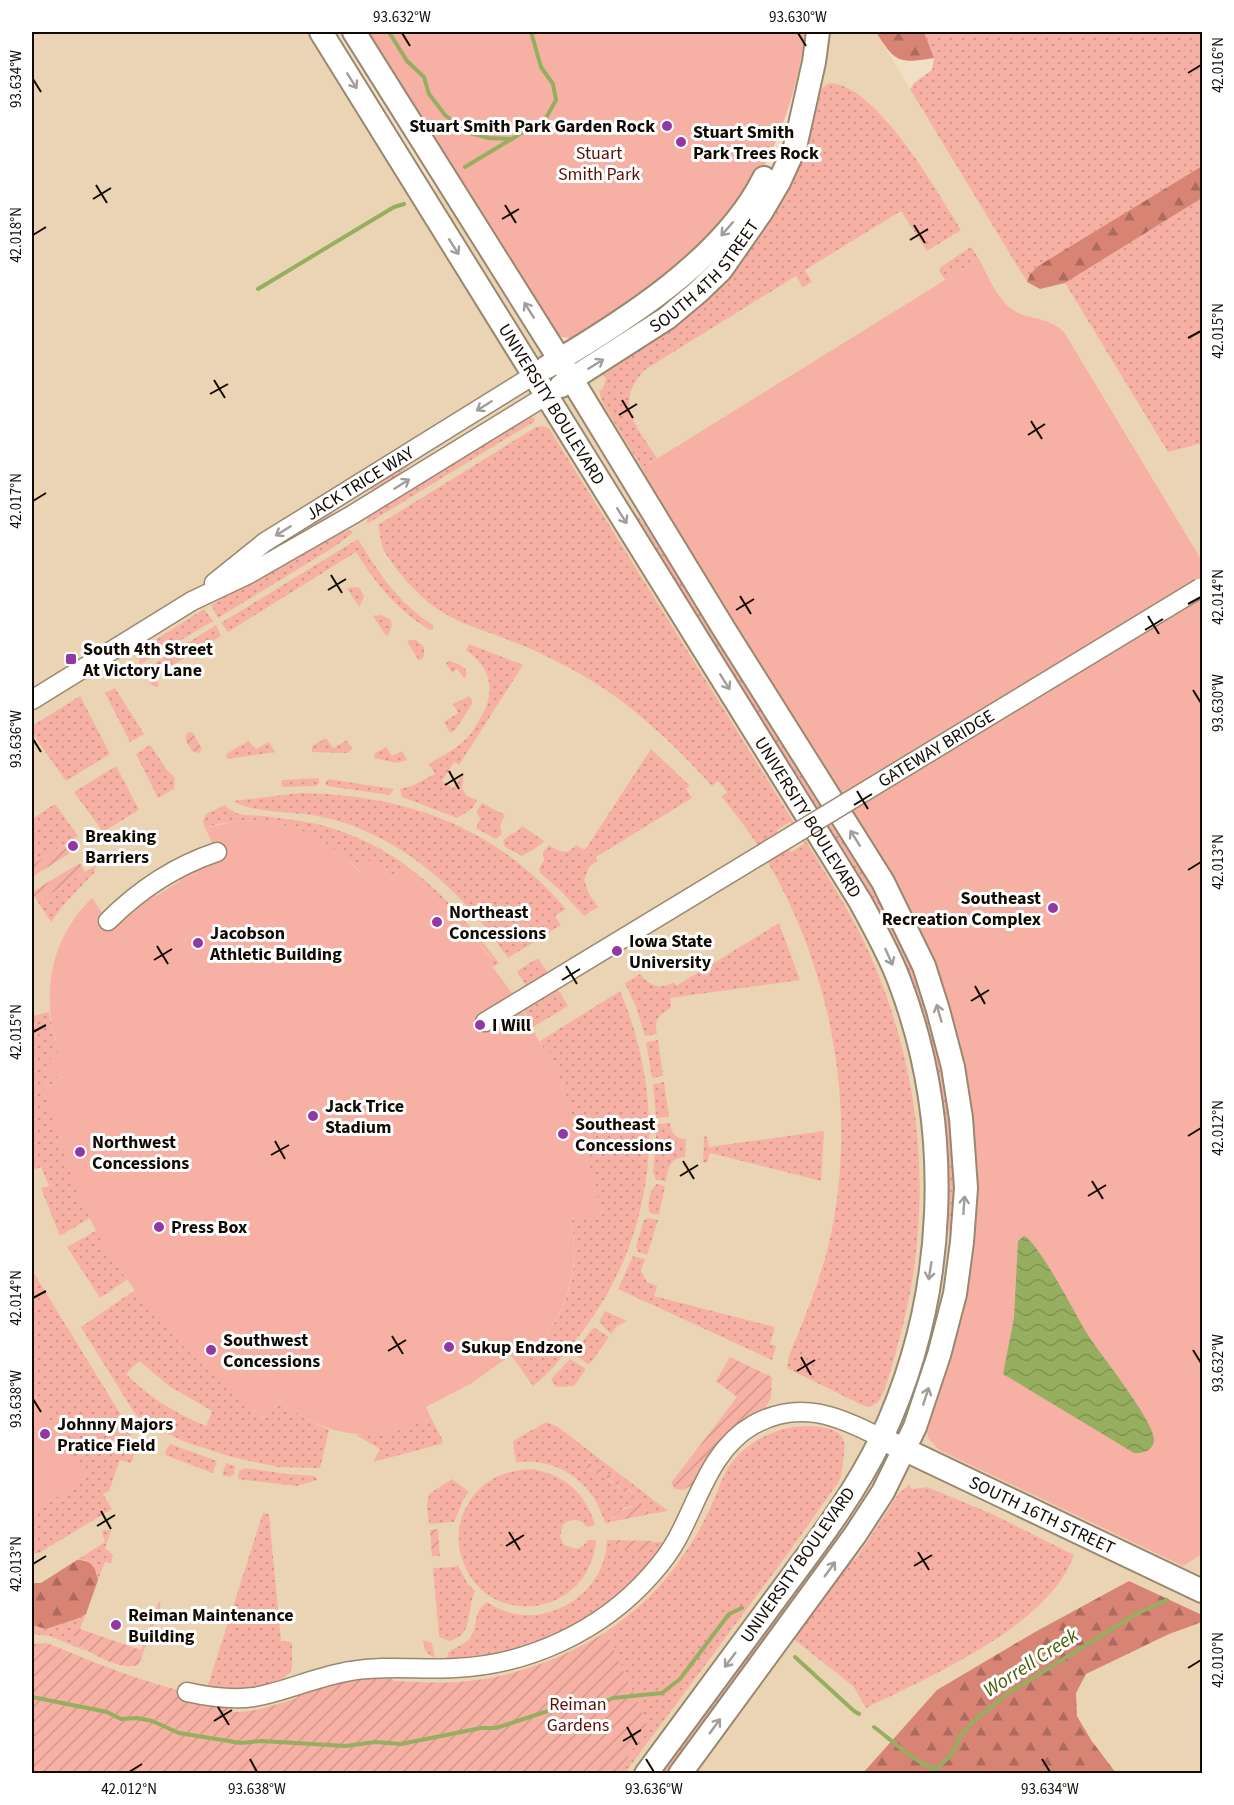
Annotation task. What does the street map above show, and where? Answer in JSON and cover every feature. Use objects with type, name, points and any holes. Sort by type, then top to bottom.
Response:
[{"type":"main road","name":"UNIVERSITY BOULEVARD","points":[[321,32],[861,901],[899,979],[912,1017],[924,1072],[933,1123],[938,1188],[934,1242],[926,1299],[912,1356],[881,1438],[833,1522],[646,1773]]},
{"type":"main road","name":"UNIVERSITY BOULEVARD","points":[[354,32],[883,882],[924,966],[952,1067],[961,1118],[966,1188],[955,1294],[924,1403],[905,1450],[883,1492],[855,1535],[680,1773]]},
{"type":"main road","name":"SOUTH 4TH STREET","points":[[547,395],[667,318],[721,270],[762,211],[779,182],[795,147],[814,62],[818,32]]},
{"type":"main road","name":"SOUTH 4TH STREET","points":[[534,375],[659,294],[697,261],[723,235],[759,188],[782,141],[803,109]]},
{"type":"main road","name":"SOUTH 16TH STREET","points":[[881,1438],[1203,1591]]},
{"type":"street","name":"JACK TRICE WAY","points":[[192,601],[265,542],[534,375]]},
{"type":"street","name":"JACK TRICE WAY","points":[[32,700],[192,601],[276,560],[352,515],[547,395]]},
{"type":"street","name":"GATEWAY BRIDGE","points":[[485,1022],[1201,588]]},
{"type":"street","points":[[108,921],[157,881],[192,861],[217,852]]},
{"type":"street","points":[[187,1692],[216,1698],[255,1696],[350,1671],[380,1668],[469,1667],[529,1654],[568,1638],[599,1620],[650,1575],[676,1542],[718,1456],[742,1431],[769,1417],[803,1412],[834,1416],[881,1438]]},
{"type":"shaded area","name":"Iowa State University","points":[[32,32],[321,32],[424,198],[453,181],[572,380],[639,338],[762,212],[822,32],[876,32],[1027,282],[1040,289],[1065,283],[1168,451],[1202,443],[1202,1773],[32,1774]]},
{"type":"green space","name":"Stuart Smith Park","points":[[361,32],[805,32],[798,73],[786,115],[779,135],[750,192],[670,277],[574,339],[557,336]]},
{"type":"green space","points":[[876,32],[924,32],[934,58],[912,61],[899,58],[888,50]]},
{"type":"green space","points":[[924,32],[1202,32],[1202,166],[1038,266],[1030,274],[1027,282],[910,89],[914,83],[932,70],[934,58]]},
{"type":"green space","points":[[829,83],[848,88],[867,101],[886,120],[922,167],[961,230],[927,251],[901,211],[805,270],[812,282],[803,287],[796,276],[646,369],[636,381],[629,403],[636,425],[657,458],[642,468],[603,404],[599,391],[603,389],[606,378],[602,374],[604,370],[655,336],[802,151],[822,88]]},
{"type":"green space","points":[[1202,166],[1202,198],[1065,283],[1040,289],[1027,282],[1030,274],[1038,266]]},
{"type":"green space","points":[[1202,198],[1202,443],[1168,452],[1065,283]]},
{"type":"green space","points":[[971,247],[979,259],[945,280],[939,271],[941,267]]},
{"type":"green space","name":"Southeast Recreation Complex","points":[[979,259],[993,287],[1007,305],[1025,316],[1044,320],[1064,332],[1202,561],[1202,1554],[1183,1566],[939,1450],[928,1438],[926,1421],[967,1258],[938,989],[657,503],[642,468]]},
{"type":"green space","points":[[570,410],[631,508],[659,543],[826,808],[816,814],[567,412]]},
{"type":"green space","points":[[533,417],[535,421],[367,524],[368,514],[527,418]]},
{"type":"green space","points":[[544,426],[550,430],[796,826],[790,822],[777,830],[780,836],[760,849],[722,797],[727,792],[718,781],[712,786],[665,738],[632,709],[596,683],[553,659],[445,614],[414,589],[384,551],[378,525],[536,427]]},
{"type":"green space","points":[[421,455],[388,484],[372,491],[369,486]]},
{"type":"green space","points":[[331,512],[333,516],[268,556],[266,551]]},
{"type":"green space","points":[[342,530],[350,530],[353,533],[218,618],[211,605]]},
{"type":"green space","points":[[358,539],[390,586],[421,617],[433,625],[433,629],[430,630],[418,622],[398,605],[371,575],[356,552],[228,632],[221,623]]},
{"type":"green space","points":[[347,588],[360,588],[364,597],[359,607]]},
{"type":"green space","points":[[204,609],[213,621],[139,665],[140,654],[146,646]]},
{"type":"green space","points":[[381,615],[390,619],[392,624],[386,636],[373,616]]},
{"type":"green space","points":[[216,625],[221,636],[155,676],[159,686],[155,687],[149,682],[143,671]]},
{"type":"green space","points":[[416,640],[424,647],[424,657],[419,661],[407,641]]},
{"type":"green space","points":[[469,644],[523,665],[459,765],[454,762],[442,781],[453,788],[464,772],[462,789],[467,796],[477,800],[473,808],[457,818],[402,797],[400,789],[412,786],[435,774],[429,764],[466,739],[484,712],[488,702],[489,683],[482,666],[466,650]]},
{"type":"green space","points":[[449,661],[464,668],[467,673],[465,679],[457,669],[452,673],[446,663]]},
{"type":"green space","points":[[115,688],[144,734],[130,742],[105,693]]},
{"type":"green space","points":[[80,696],[110,754],[66,781],[32,733],[32,726]]},
{"type":"green space","points":[[469,696],[472,704],[455,730],[450,733],[444,722],[458,713],[453,704]]},
{"type":"green space","points":[[189,732],[193,733],[202,749],[199,753],[192,751],[186,741],[186,735]]},
{"type":"green space","points":[[326,738],[333,748],[347,740],[352,749],[347,753],[312,752],[312,746]]},
{"type":"green space","points":[[248,741],[256,749],[269,742],[275,752],[227,759],[228,753]]},
{"type":"green space","points":[[150,745],[175,778],[174,789],[158,798],[136,754]]},
{"type":"green space","points":[[386,747],[392,756],[402,751],[407,760],[397,763],[374,758],[375,753]]},
{"type":"green space","points":[[651,749],[690,786],[686,789],[692,798],[596,857],[597,861],[589,867],[584,880],[589,894],[598,907],[584,916],[561,891],[540,873],[539,869],[544,860],[543,852],[549,845],[563,852],[570,851],[576,845],[585,850]]},
{"type":"green space","points":[[116,766],[139,810],[103,832],[74,792]]},
{"type":"green space","points":[[319,778],[316,786],[283,787],[281,784],[282,780]]},
{"type":"green space","points":[[328,779],[393,789],[390,795],[327,786],[325,783]]},
{"type":"green space","points":[[300,793],[377,800],[446,821],[479,836],[510,856],[539,880],[566,909],[555,916],[561,925],[508,958],[471,910],[449,888],[427,868],[376,836],[348,824],[318,816],[250,808],[234,801]]},
{"type":"green space","points":[[482,803],[505,815],[500,825],[502,834],[496,839],[476,828],[480,819],[477,811]]},
{"type":"green space","points":[[55,804],[78,836],[32,865],[32,819]]},
{"type":"green space","points":[[225,805],[239,814],[289,819],[323,826],[358,838],[382,850],[426,881],[446,900],[499,963],[493,967],[489,961],[492,958],[402,866],[391,878],[385,872],[386,863],[360,871],[343,856],[307,834],[269,822],[248,821],[205,828],[203,821],[206,814]]},
{"type":"green space","points":[[833,818],[880,895],[924,995],[945,1079],[952,1119],[955,1186],[953,1235],[949,1234],[934,1080],[822,825]]},
{"type":"green space","name":"Jack Trice Stadium","points":[[252,820],[284,825],[311,835],[335,850],[359,871],[362,860],[386,863],[385,872],[391,878],[402,866],[492,959],[489,962],[515,997],[543,1048],[547,1046],[579,1133],[602,1214],[570,1221],[574,1241],[571,1281],[557,1318],[533,1351],[518,1365],[511,1355],[472,1383],[426,1407],[431,1418],[391,1432],[353,1434],[335,1430],[317,1424],[281,1402],[265,1419],[189,1352],[143,1301],[123,1274],[89,1217],[58,1136],[44,1087],[59,1083],[57,1077],[46,1073],[53,1052],[60,1053],[50,1012],[52,970],[66,932],[78,914],[92,898],[108,921],[153,893],[156,896],[180,881],[179,877],[220,858],[205,828]]},
{"type":"green space","points":[[522,826],[544,841],[537,848],[522,856],[505,847],[503,841]]},
{"type":"green space","points":[[803,836],[855,924],[888,1000],[902,1047],[912,1094],[918,1141],[920,1189],[918,1238],[911,1285],[888,1380],[878,1402],[870,1407],[787,1368],[790,1353],[815,1291],[827,1251],[837,1202],[841,1151],[840,1100],[834,1049],[824,999],[809,950],[766,859],[786,846],[791,852],[804,844],[801,838]]},
{"type":"green space","points":[[64,845],[70,853],[32,877],[32,865]]},
{"type":"green space","points":[[80,863],[85,872],[38,902],[32,892]]},
{"type":"green space","points":[[96,865],[94,873],[66,902],[51,922],[38,902]]},
{"type":"green space","points":[[779,923],[800,980],[670,998],[671,1008],[660,1015],[657,1021],[657,1034],[645,1036],[636,1007],[625,983],[640,974],[655,986],[664,986],[674,982],[676,986]]},
{"type":"green space","points":[[538,958],[550,976],[528,989],[517,971]]},
{"type":"green space","points":[[556,986],[568,1006],[533,1027],[522,1007]]},
{"type":"green space","points":[[620,991],[636,1036],[646,1082],[649,1128],[647,1174],[638,1219],[623,1262],[601,1304],[559,1360],[533,1386],[518,1365],[546,1336],[565,1300],[574,1261],[574,1240],[570,1220],[602,1214],[579,1133],[547,1047],[543,1048],[540,1041]]},
{"type":"green space","points":[[49,1012],[61,1054],[57,1077],[59,1083],[44,1087],[77,1188],[90,1218],[60,1236],[41,1188],[49,1186],[41,1167],[32,1170],[32,1016]]},
{"type":"green space","points":[[658,1040],[663,1076],[652,1078],[646,1042]]},
{"type":"green space","points":[[664,1082],[669,1117],[656,1118],[653,1084]]},
{"type":"green space","points":[[670,1123],[675,1135],[686,1139],[685,1157],[676,1159],[671,1164],[666,1181],[656,1180],[653,1172],[657,1124]]},
{"type":"green space","points":[[824,1131],[821,1181],[710,1153],[707,1163],[703,1162],[704,1137],[707,1136],[709,1147]]},
{"type":"green space","points":[[657,1184],[665,1186],[659,1215],[650,1213],[648,1206],[651,1193]]},
{"type":"green space","points":[[649,1218],[658,1220],[647,1255],[638,1252],[636,1247],[644,1220]]},
{"type":"green space","points":[[108,1224],[137,1273],[100,1298],[67,1247]]},
{"type":"green space","points":[[633,1256],[645,1259],[641,1271],[647,1282],[657,1286],[654,1296],[775,1327],[770,1344],[776,1346],[772,1360],[618,1289]]},
{"type":"green space","points":[[32,1270],[129,1428],[134,1450],[131,1463],[120,1460],[109,1491],[103,1494],[112,1509],[39,1553],[32,1554],[32,1512],[85,1479],[32,1390]]},
{"type":"green space","points":[[135,1290],[200,1362],[264,1419],[281,1402],[308,1420],[329,1430],[320,1468],[278,1467],[232,1457],[185,1442],[148,1424],[136,1415],[81,1327]],"holes":[[[139,1361],[169,1386],[212,1411],[206,1426],[163,1404],[126,1374]]]},
{"type":"green space","points":[[605,1311],[627,1321],[617,1326],[611,1334],[599,1322]]},
{"type":"green space","points":[[595,1328],[609,1337],[589,1365],[575,1352]]},
{"type":"green space","points":[[730,1357],[772,1377],[771,1398],[764,1410],[694,1484],[683,1490],[675,1489],[671,1483],[737,1397],[716,1381]]},
{"type":"green space","points":[[570,1359],[586,1369],[574,1386],[556,1387],[551,1379]]},
{"type":"green space","name":"Johnny Majors Pratice Field","points":[[32,1390],[86,1479],[32,1512]]},
{"type":"green space","points":[[431,1418],[443,1441],[441,1444],[373,1462],[380,1449],[356,1435],[397,1430]]},
{"type":"green space","points":[[546,1422],[558,1427],[668,1511],[650,1514],[622,1483],[586,1461],[584,1467],[613,1483],[638,1506],[621,1510],[610,1522],[605,1523],[592,1496],[572,1476],[546,1464],[516,1462],[513,1441]]},
{"type":"green space","points":[[792,1427],[823,1427],[831,1429],[842,1438],[845,1445],[839,1481],[625,1773],[619,1773],[647,1723],[606,1632],[649,1597],[668,1576],[692,1543],[726,1473],[740,1453],[773,1432]]},
{"type":"green space","points":[[170,1444],[217,1461],[213,1473],[165,1455]]},
{"type":"green space","points":[[586,1461],[622,1483],[650,1514],[610,1522],[619,1511],[637,1505],[613,1483],[584,1467]]},
{"type":"green space","points":[[226,1463],[235,1466],[234,1474],[230,1477],[222,1475]]},
{"type":"green space","points":[[245,1468],[315,1476],[317,1480],[297,1486],[238,1479],[239,1471]]},
{"type":"green space","points":[[531,1469],[554,1475],[563,1480],[586,1503],[591,1514],[595,1525],[587,1527],[575,1520],[563,1525],[560,1536],[564,1545],[577,1549],[588,1540],[596,1540],[589,1566],[575,1586],[556,1600],[534,1606],[511,1605],[490,1596],[473,1580],[461,1555],[459,1528],[469,1502],[488,1482],[512,1471]]},
{"type":"green space","points":[[452,1479],[469,1492],[454,1522],[429,1524],[427,1505],[429,1494]]},
{"type":"green space","points":[[909,1485],[912,1489],[927,1487],[990,1513],[1074,1555],[1061,1581],[1040,1604],[1014,1626],[953,1664],[866,1708],[853,1686],[791,1637],[834,1579],[858,1556],[899,1493]]},
{"type":"green space","points":[[263,1513],[269,1514],[281,1641],[292,1644],[292,1667],[290,1673],[278,1681],[259,1687],[238,1691],[207,1688]]},
{"type":"green space","points":[[839,1524],[843,1527],[832,1549],[669,1773],[655,1774]]},
{"type":"green space","points":[[438,1529],[440,1556],[432,1556],[430,1530]]},
{"type":"green space","points":[[111,1530],[105,1548],[113,1555],[111,1563],[105,1562],[98,1580],[97,1573],[86,1560],[77,1560],[105,1542],[102,1531]]},
{"type":"green space","points":[[607,1540],[612,1540],[614,1543],[666,1542],[649,1563],[611,1599],[567,1629],[518,1649],[486,1657],[446,1660],[449,1652],[470,1638],[479,1610],[487,1602],[506,1612],[526,1615],[546,1613],[565,1606],[582,1594],[595,1579],[604,1561]]},
{"type":"green space","points":[[612,1540],[653,1541],[644,1550],[633,1552],[621,1548]]},
{"type":"green space","points":[[77,1560],[86,1561],[92,1565],[98,1580],[86,1614],[46,1629],[32,1625],[32,1583],[41,1583]]},
{"type":"green space","points":[[458,1565],[467,1583],[475,1591],[466,1628],[457,1638],[449,1641],[439,1637],[433,1568]]},
{"type":"green space","points":[[1129,1581],[1202,1615],[1202,1622],[1169,1634],[1086,1674],[1076,1693],[1077,1716],[1091,1740],[1116,1773],[863,1773],[937,1690],[1035,1632]]},
{"type":"green space","points":[[159,1601],[161,1605],[139,1664],[124,1666],[115,1664],[96,1656],[74,1642],[73,1630],[77,1628],[141,1650]]},
{"type":"green space","points":[[86,1614],[80,1629],[77,1628],[74,1642],[86,1651],[50,1636],[32,1634],[32,1625],[46,1629]]},
{"type":"green space","name":"Reiman Gardens","points":[[606,1632],[647,1723],[619,1773],[32,1774],[32,1644],[47,1643],[151,1682],[216,1698],[223,1707],[229,1707],[230,1712],[239,1712],[264,1708],[297,1698],[303,1683],[380,1668],[394,1681],[459,1682],[487,1679],[557,1658]]},
{"type":"green space","points":[[423,1640],[432,1643],[435,1659],[425,1651]]},
{"type":"water","points":[[1024,1236],[1039,1252],[1088,1335],[1146,1419],[1154,1440],[1147,1451],[1134,1453],[1003,1374],[1014,1318],[1018,1241]]},
{"type":"waterway","points":[[389,32],[407,61],[424,77],[429,94],[445,115],[466,132],[489,138],[512,139],[524,131]]},
{"type":"waterway","points":[[531,32],[541,67],[553,84],[556,100],[546,118],[541,122]]},
{"type":"waterway","points":[[465,167],[510,140]]},
{"type":"waterway","points":[[258,289],[394,207],[404,204]]},
{"type":"waterway","name":"Worrell Creek","points":[[930,1774],[947,1759],[955,1749],[960,1736],[977,1718],[1010,1692],[1136,1614],[1167,1600]]},
{"type":"waterway","points":[[32,1697],[107,1712],[121,1719],[137,1718],[152,1721],[179,1733],[241,1743],[261,1741],[346,1746],[375,1742],[401,1744],[481,1728],[496,1728],[548,1711],[575,1710],[613,1698],[662,1693],[680,1679],[729,1614],[742,1608]]},
{"type":"waterway","points":[[795,1657],[859,1714]]},
{"type":"waterway","points":[[874,1727],[913,1757],[935,1768]]},
{"type":"place","name":"Stuart Smith Park Garden Rock","points":[[667,126]]},
{"type":"place","name":"Stuart Smith Park Trees Rock","points":[[681,142]]},
{"type":"place","name":"South 4th Street At Victory Lane","points":[[71,659]]},
{"type":"place","name":"Breaking Barriers","points":[[73,846]]},
{"type":"place","name":"Southeast Recreation Complex","points":[[1053,908]]},
{"type":"place","name":"Northeast Concessions","points":[[437,922]]},
{"type":"place","name":"Jacobson Athletic Building","points":[[198,943]]},
{"type":"place","name":"Iowa State University","points":[[617,951]]},
{"type":"place","name":"I Will","points":[[480,1025]]},
{"type":"place","name":"Jack Trice Stadium","points":[[313,1116]]},
{"type":"place","name":"Southeast Concessions","points":[[563,1134]]},
{"type":"place","name":"Northwest Concessions","points":[[80,1152]]},
{"type":"place","name":"Press Box","points":[[159,1227]]},
{"type":"place","name":"Sukup Endzone","points":[[449,1347]]},
{"type":"place","name":"Southwest Concessions","points":[[211,1350]]},
{"type":"place","name":"Johnny Majors Pratice Field","points":[[45,1434]]},
{"type":"place","name":"Reiman Maintenance Building","points":[[116,1625]]}]
